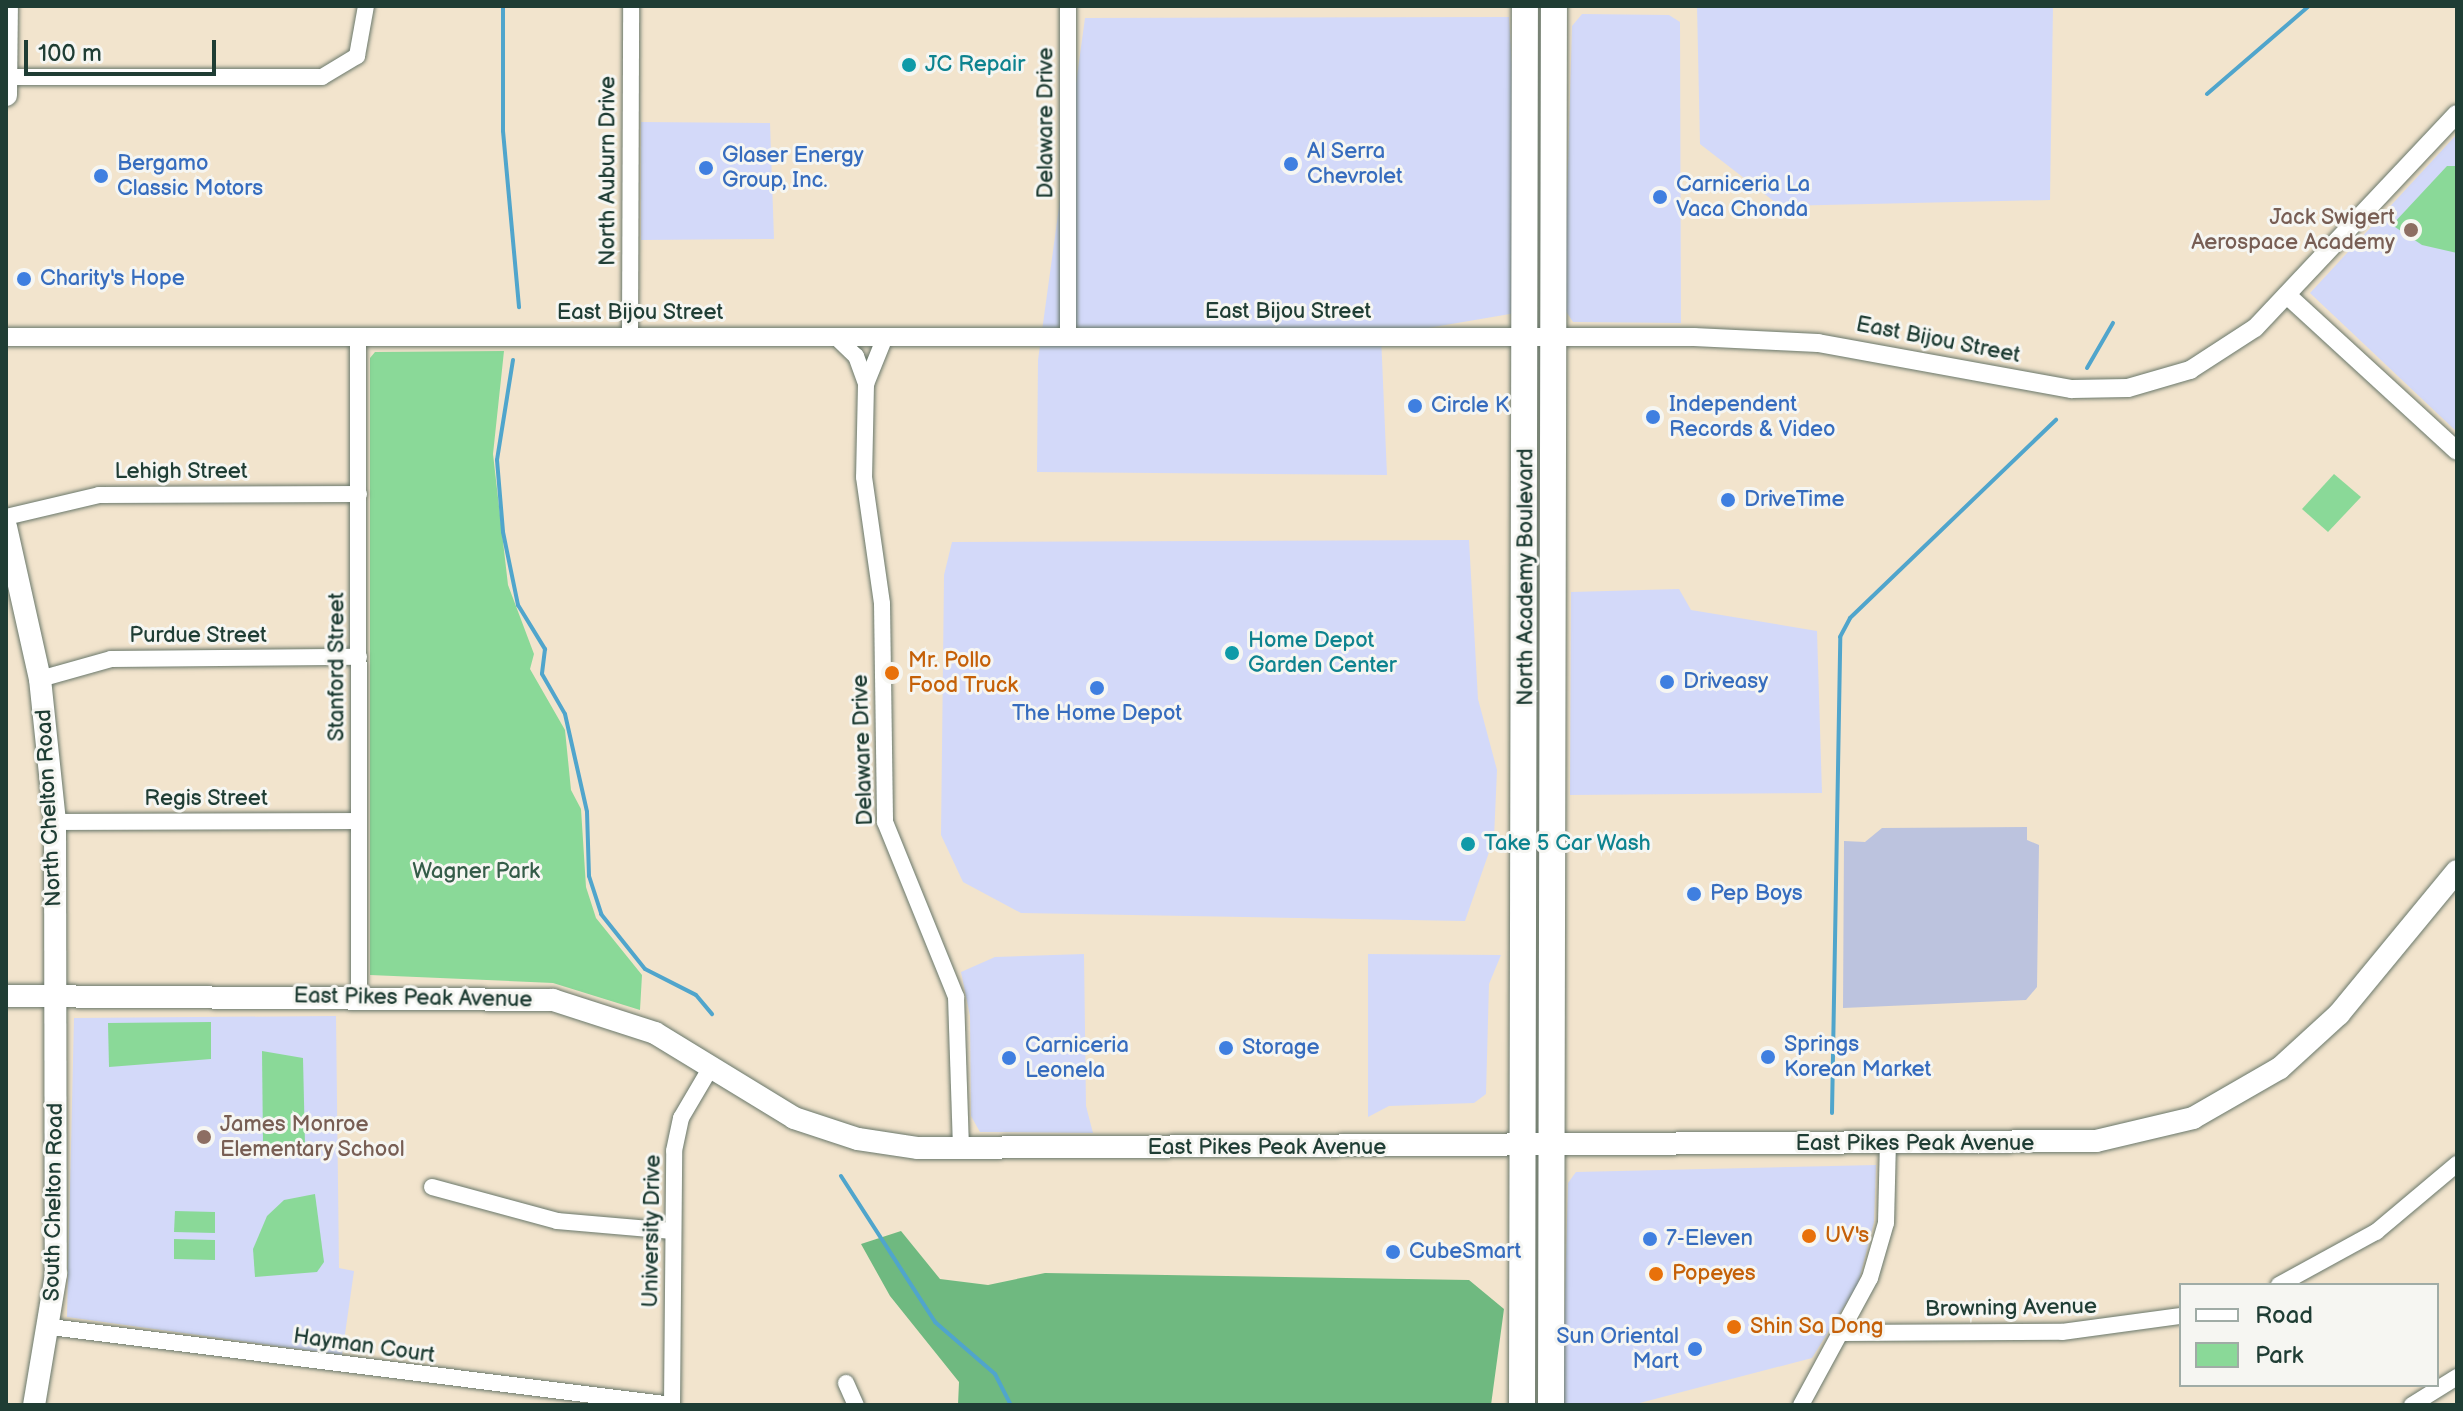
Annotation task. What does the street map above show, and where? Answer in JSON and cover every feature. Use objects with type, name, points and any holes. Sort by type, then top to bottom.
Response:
[{"type":"highway","name":"North Academy Boulevard","points":[[1522,1405],[1525,6]]},
{"type":"highway","name":"North Academy Boulevard","points":[[1551,1405],[1554,6]]},
{"type":"main road","points":[[7,6],[7,86]]},
{"type":"main road","name":"North Chelton Road","points":[[6,527],[40,679],[55,822],[55,997]]},
{"type":"main road","name":"East Pikes Peak Avenue","points":[[6,996],[502,996],[576,1004],[632,1022],[829,1131],[961,1149],[1523,1149],[2096,1141],[2219,1106],[2313,1042],[2457,871]]},
{"type":"main road","name":"South Chelton Road","points":[[34,1405],[51,1327],[55,997]]},
{"type":"street","points":[[7,86],[322,77],[357,56],[366,6]]},
{"type":"street","name":"North Auburn Drive","points":[[630,337],[631,6]]},
{"type":"street","name":"Delaware Drive","points":[[1068,6],[1068,336]]},
{"type":"street","name":"East Bijou Street","points":[[6,337],[1555,336],[1818,343],[2101,390],[2190,370],[2223,353],[2288,296],[2457,114]]},
{"type":"street","points":[[2288,296],[2457,451]]},
{"type":"street","name":"Delaware Drive","points":[[836,337],[856,356],[866,384]]},
{"type":"street","name":"Delaware Drive","points":[[885,337],[866,384],[864,477],[882,604],[883,811],[897,864],[956,997],[961,1149]]},
{"type":"street","name":"Stanford Street","points":[[358,338],[359,996]]},
{"type":"street","name":"Lehigh Street","points":[[6,517],[99,495],[359,494]]},
{"type":"street","name":"Purdue Street","points":[[40,679],[111,659],[359,657]]},
{"type":"street","name":"Regis Street","points":[[55,822],[358,821]]},
{"type":"street","name":"University Drive","points":[[672,1405],[676,1133],[711,1067]]},
{"type":"street","points":[[1801,1405],[1865,1293],[1882,1241],[1888,1143]]},
{"type":"street","points":[[2283,1283],[2376,1232],[2457,1164]]},
{"type":"street","points":[[432,1187],[557,1221],[673,1231]]},
{"type":"street","name":"Browning Avenue","points":[[1842,1333],[2062,1332],[2179,1316]]},
{"type":"street","name":"Hayman Court","points":[[51,1327],[672,1405]]},
{"type":"street","points":[[2412,1405],[2457,1377]]},
{"type":"street","points":[[846,1383],[856,1405]]},
{"type":"shaded area","points":[[1697,6],[2053,6],[2050,200],[1780,206],[1700,144]]},
{"type":"shaded area","points":[[1582,14],[1669,15],[1680,22],[1681,323],[1573,322],[1564,308],[1572,26]]},
{"type":"shaded area","name":"Al Serra Chevrolet","points":[[1509,17],[1527,311],[1381,336],[1387,475],[1037,472],[1038,360],[1085,18]]},
{"type":"shaded area","name":"Glaser Energy Group, Inc.","points":[[641,122],[770,123],[774,239],[641,240]]},
{"type":"shaded area","name":"Jack Swigert Aerospace Academy","points":[[2457,134],[2457,432],[2310,293]]},
{"type":"shaded area","points":[[1469,540],[1478,699],[1497,770],[1494,838],[1465,921],[1021,913],[963,882],[941,835],[944,575],[952,542]]},
{"type":"shaded area","points":[[1679,589],[1691,610],[1817,631],[1822,793],[1570,795],[1571,592]]},
{"type":"shaded area","points":[[2027,827],[2027,840],[2039,845],[2037,987],[2026,1000],[1843,1008],[1844,841],[1865,842],[1882,828]]},
{"type":"shaded area","points":[[1084,954],[1086,1106],[1093,1133],[980,1132],[971,1116],[970,1016],[961,972],[995,957]]},
{"type":"shaded area","points":[[1368,954],[1501,955],[1489,984],[1486,1094],[1474,1103],[1389,1106],[1368,1117]]},
{"type":"shaded area","name":"James Monroe Elementary School","points":[[336,1016],[339,1268],[354,1271],[342,1355],[67,1317],[74,1018]]},
{"type":"shaded area","points":[[1876,1165],[1874,1222],[1858,1284],[1812,1358],[1632,1405],[1562,1405],[1568,1183],[1576,1172]]},
{"type":"green space","points":[[2447,166],[2457,166],[2457,253],[2422,245],[2392,225]]},
{"type":"green space","name":"Wagner Park","points":[[504,351],[493,454],[508,585],[534,654],[530,669],[565,730],[571,790],[581,809],[586,887],[596,918],[642,975],[640,1010],[553,983],[370,975],[370,358],[375,352]]},
{"type":"green space","points":[[2334,474],[2361,497],[2328,532],[2302,509]]},
{"type":"green space","points":[[211,1022],[211,1059],[109,1067],[108,1023]]},
{"type":"green space","points":[[262,1051],[303,1058],[305,1145],[263,1144]]},
{"type":"green space","points":[[315,1194],[324,1262],[317,1272],[255,1277],[253,1249],[267,1216],[284,1200]]},
{"type":"green space","points":[[175,1211],[215,1212],[215,1233],[174,1232]]},
{"type":"green space","points":[[901,1231],[940,1279],[988,1285],[1045,1273],[1469,1280],[1504,1309],[1491,1405],[958,1405],[959,1382],[890,1296],[861,1244]]},
{"type":"green space","points":[[174,1239],[215,1240],[215,1260],[174,1259]]},
{"type":"waterway","points":[[503,6],[503,131],[519,307]]},
{"type":"waterway","points":[[2207,94],[2309,6]]},
{"type":"waterway","points":[[2087,368],[2113,323]]},
{"type":"waterway","points":[[513,360],[497,460],[503,532],[518,605],[545,649],[542,674],[565,714],[587,812],[589,876],[601,914],[645,969],[696,995],[712,1014]]},
{"type":"waterway","points":[[1832,1113],[1840,637],[1850,618],[2056,420]]},
{"type":"waterway","points":[[841,1176],[935,1322],[995,1374],[1011,1405]]},
{"type":"waterway","points":[[1491,1405],[1500,1405]]},
{"type":"place","name":"JC Repair","points":[[909,65]]},
{"type":"place","name":"Al Serra Chevrolet","points":[[1291,164]]},
{"type":"place","name":"Glaser Energy Group, Inc.","points":[[706,168]]},
{"type":"place","name":"Bergamo Classic Motors","points":[[101,176]]},
{"type":"place","name":"Carniceria La Vaca Chonda","points":[[1660,197]]},
{"type":"place","name":"Jack Swigert Aerospace Academy","points":[[2411,230]]},
{"type":"place","name":"Charity's Hope","points":[[24,279]]},
{"type":"place","name":"Circle K","points":[[1415,406]]},
{"type":"place","name":"Independent Records & Video","points":[[1653,417]]},
{"type":"place","name":"DriveTime","points":[[1728,500]]},
{"type":"place","name":"Home Depot Garden Center","points":[[1232,653]]},
{"type":"place","name":"Mr. Pollo Food Truck","points":[[892,673]]},
{"type":"place","name":"Driveasy","points":[[1667,682]]},
{"type":"place","name":"The Home Depot","points":[[1097,688]]},
{"type":"place","name":"Take 5 Car Wash","points":[[1468,844]]},
{"type":"place","name":"Pep Boys","points":[[1694,894]]},
{"type":"place","name":"Storage","points":[[1226,1048]]},
{"type":"place","name":"Springs Korean Market","points":[[1768,1057]]},
{"type":"place","name":"Carniceria Leonela","points":[[1009,1058]]},
{"type":"place","name":"James Monroe Elementary School","points":[[204,1137]]},
{"type":"place","name":"UV's","points":[[1809,1236]]},
{"type":"place","name":"7-Eleven","points":[[1650,1239]]},
{"type":"place","name":"CubeSmart","points":[[1393,1252]]},
{"type":"place","name":"Popeyes","points":[[1656,1274]]},
{"type":"place","name":"Shin Sa Dong","points":[[1734,1327]]},
{"type":"place","name":"Sun Oriental Mart","points":[[1695,1349]]}]
